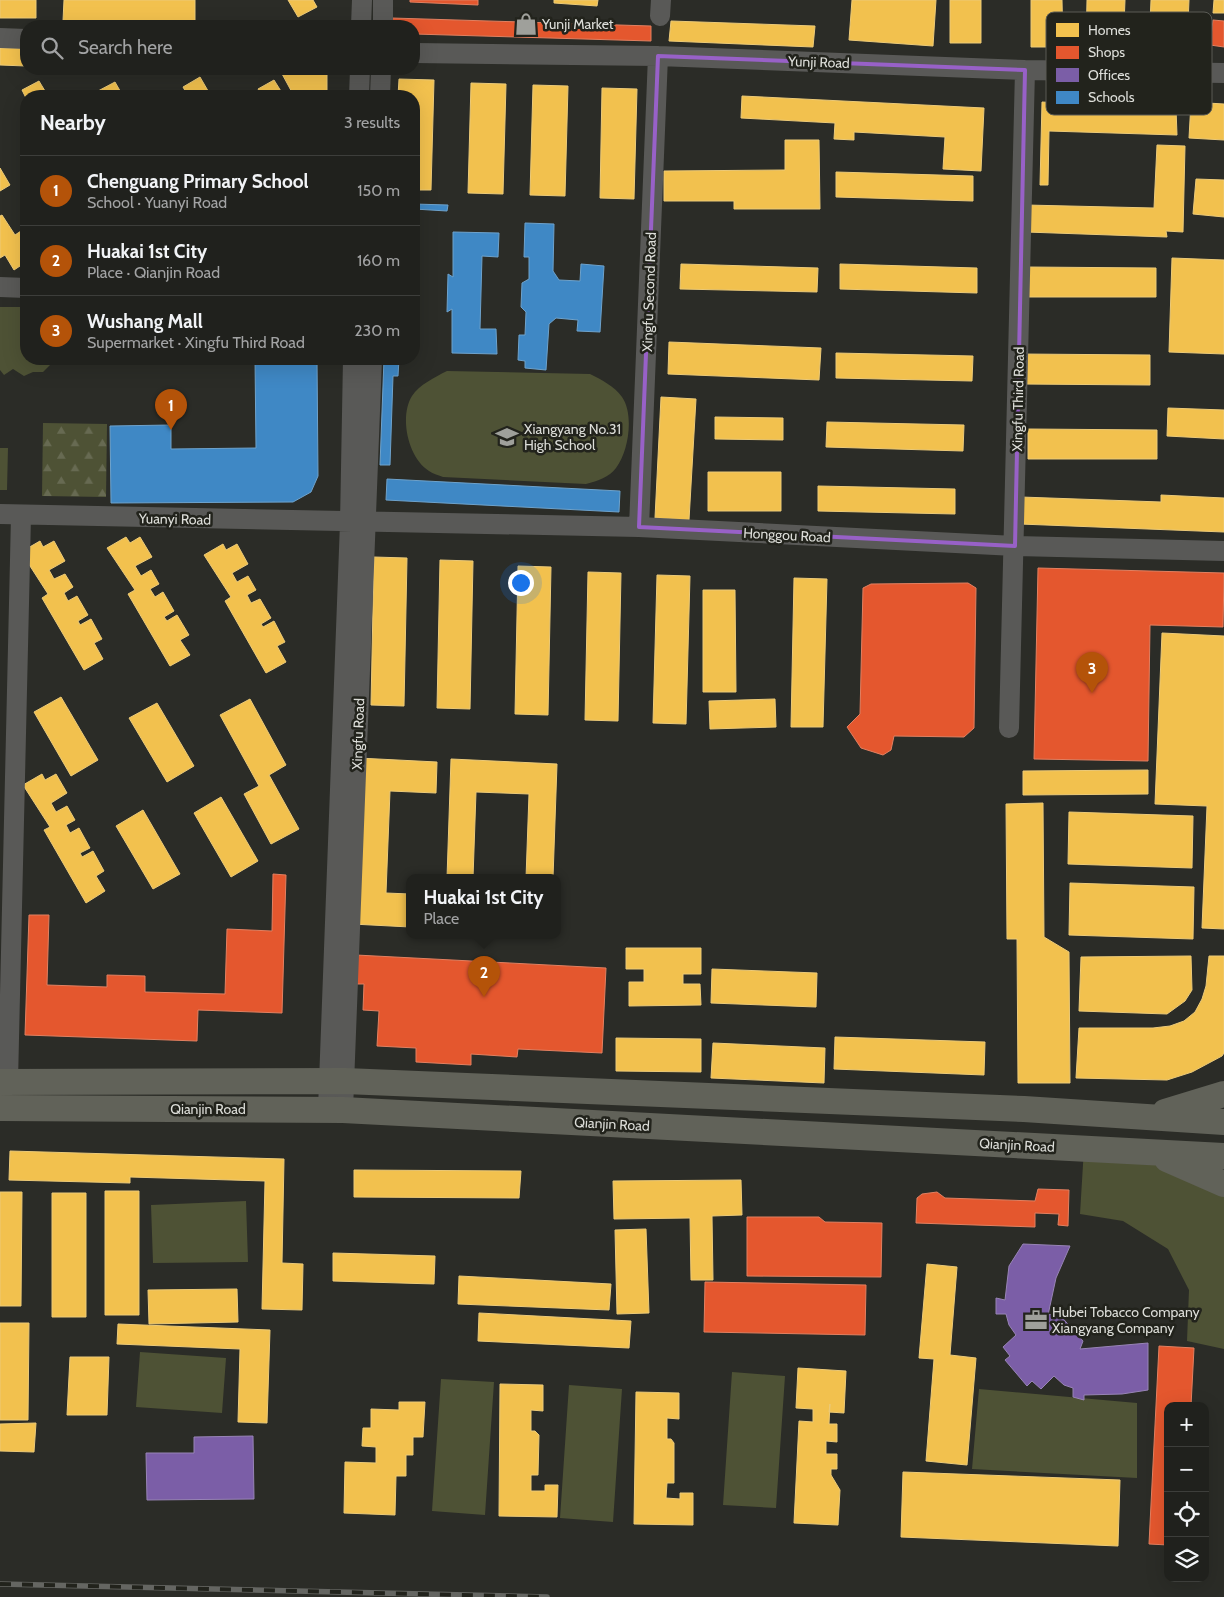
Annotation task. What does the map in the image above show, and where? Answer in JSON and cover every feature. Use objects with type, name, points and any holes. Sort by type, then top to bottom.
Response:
[{"type":"main road","name":"Qianjin Road","points":[[4,1082],[338,1081],[1024,1109],[1224,1122]]},
{"type":"main road","points":[[1144,1118],[1224,1094]]},
{"type":"main road","name":"Qianjin Road","points":[[0,1108],[335,1109],[1224,1156]]},
{"type":"main road","points":[[1153,1152],[1224,1184]]},
{"type":"street","points":[[361,20],[362,0]]},
{"type":"street","points":[[382,20],[383,0]]},
{"type":"street","points":[[0,38],[20,39]]},
{"type":"street","name":"Yunji Road","points":[[420,52],[658,56],[1046,70]]},
{"type":"street","name":"Xingfu Second Road","points":[[640,527],[658,56]]},
{"type":"street","name":"Xingfu Third Road","points":[[1009,728],[1015,546],[1025,70]]},
{"type":"street","points":[[359,90],[360,75]]},
{"type":"street","points":[[380,90],[381,75]]},
{"type":"street","points":[[0,287],[20,288]]},
{"type":"street","name":"Xingfu Road","points":[[353,365],[358,522]]},
{"type":"street","name":"Xingfu Road","points":[[335,1109],[338,1081],[358,522],[371,365]]},
{"type":"street","name":"Yuanyi Road","points":[[0,514],[21,516],[358,522]]},
{"type":"street","points":[[4,1082],[21,516]]},
{"type":"street","name":"Honggou Road","points":[[358,522],[640,527],[1015,546],[1224,551]]},
{"type":"highlighted area","points":[[658,56],[1025,70],[1015,546],[639,527]]},
{"type":"green space","points":[[0,307],[20,307],[20,365],[50,365],[43,372],[33,372],[24,376],[13,369],[4,375],[0,370]]},
{"type":"green space","points":[[447,371],[590,374],[594,376],[615,390],[626,404],[629,422],[627,443],[620,461],[616,468],[607,476],[586,484],[443,477],[431,472],[422,465],[411,447],[406,426],[406,415],[408,405],[415,392]]},
{"type":"green space","points":[[43,423],[107,424],[106,497],[42,496]]},
{"type":"green space","points":[[0,448],[8,448],[7,490],[0,490]]},
{"type":"green space","points":[[1084,1148],[1153,1152],[1224,1184],[1224,1349],[1187,1341],[1189,1290],[1168,1249],[1123,1221],[1080,1214]]},
{"type":"green space","points":[[246,1201],[248,1262],[153,1263],[151,1205]]},
{"type":"green space","points":[[140,1352],[226,1358],[222,1413],[136,1407]]},
{"type":"green space","points":[[732,1372],[785,1376],[776,1508],[723,1505]]},
{"type":"green space","points":[[441,1379],[494,1382],[485,1515],[432,1511]]},
{"type":"green space","points":[[569,1385],[622,1389],[613,1522],[560,1518]]},
{"type":"green space","points":[[979,1389],[1137,1403],[1137,1478],[972,1469]]},
{"type":"building: Homes","points":[[0,0],[36,0],[36,18],[0,18]]},
{"type":"building: Homes","points":[[64,0],[195,0],[195,20],[63,20]]},
{"type":"building: Homes","points":[[288,0],[313,0],[317,7],[298,17]]},
{"type":"building: Homes","points":[[554,0],[598,0],[597,6],[554,3]]},
{"type":"building: Homes","points":[[852,0],[936,0],[933,46],[849,40]]},
{"type":"building: Homes","points":[[950,0],[981,0],[981,43],[950,43]]},
{"type":"building: Homes","points":[[1031,0],[1062,0],[1062,12],[1046,12],[1046,47],[1031,47]]},
{"type":"building: Homes","points":[[1087,0],[1125,0],[1125,12],[1087,12]]},
{"type":"building: Homes","points":[[1151,0],[1189,0],[1188,12],[1150,12]]},
{"type":"building: Homes","points":[[1214,0],[1224,0],[1224,13],[1213,13]]},
{"type":"building: Homes","points":[[671,21],[815,26],[813,47],[669,41]]},
{"type":"building: Homes","points":[[0,48],[20,48],[20,66],[0,65]]},
{"type":"building: Homes","points":[[283,75],[327,75],[327,90],[291,90]]},
{"type":"building: Homes","points":[[200,77],[208,90],[185,90],[183,87]]},
{"type":"building: Homes","points":[[399,79],[434,80],[431,190],[420,190],[420,90],[398,90]]},
{"type":"building: Homes","points":[[274,80],[280,90],[259,90]]},
{"type":"building: Homes","points":[[39,81],[44,90],[22,90]]},
{"type":"building: Homes","points":[[115,82],[120,90],[100,90]]},
{"type":"building: Homes","points":[[471,83],[506,84],[503,194],[468,193]]},
{"type":"building: Homes","points":[[533,85],[568,86],[565,196],[530,195]]},
{"type":"building: Homes","points":[[602,88],[637,89],[634,199],[600,198]]},
{"type":"building: Homes","points":[[742,96],[984,108],[981,171],[943,169],[945,137],[854,132],[854,140],[834,139],[835,123],[741,118]]},
{"type":"building: Homes","points":[[1042,102],[1046,102],[1046,115],[1176,115],[1177,135],[1049,131],[1048,185],[1040,185]]},
{"type":"building: Homes","points":[[1212,103],[1224,104],[1224,140],[1189,138],[1190,115],[1212,115]]},
{"type":"building: Homes","points":[[785,140],[819,140],[820,209],[734,209],[734,201],[664,201],[664,171],[785,170]]},
{"type":"building: Homes","points":[[1157,145],[1185,146],[1183,232],[1166,231],[1167,237],[1026,232],[1026,205],[1154,208]]},
{"type":"building: Homes","points":[[0,168],[10,185],[0,191]]},
{"type":"building: Homes","points":[[836,172],[973,176],[973,201],[836,197]]},
{"type":"building: Homes","points":[[1196,179],[1224,180],[1224,217],[1193,214]]},
{"type":"building: Homes","points":[[2,215],[15,235],[20,232],[20,266],[14,270],[5,255],[0,258],[0,216]]},
{"type":"building: Homes","points":[[1172,258],[1224,260],[1224,354],[1169,352]]},
{"type":"building: Homes","points":[[681,264],[818,268],[817,292],[680,289]]},
{"type":"building: Homes","points":[[840,264],[977,268],[977,293],[840,289]]},
{"type":"building: Homes","points":[[1027,267],[1156,268],[1156,297],[1027,297]]},
{"type":"building: Homes","points":[[669,342],[821,348],[819,380],[668,374]]},
{"type":"building: Homes","points":[[836,353],[973,356],[972,381],[836,378]]},
{"type":"building: Homes","points":[[1021,354],[1150,355],[1150,385],[1021,384]]},
{"type":"building: Homes","points":[[661,397],[696,399],[689,520],[655,518]]},
{"type":"building: Homes","points":[[1168,408],[1224,410],[1224,439],[1167,436]]},
{"type":"building: Homes","points":[[715,417],[783,418],[783,440],[715,439]]},
{"type":"building: Homes","points":[[827,422],[964,425],[963,451],[826,447]]},
{"type":"building: Homes","points":[[1028,429],[1157,430],[1157,459],[1028,459]]},
{"type":"building: Homes","points":[[708,472],[781,472],[781,511],[708,511]]},
{"type":"building: Homes","points":[[818,486],[955,489],[955,514],[818,511]]},
{"type":"building: Homes","points":[[1161,495],[1224,498],[1224,532],[1020,524],[1021,497],[1161,502]]},
{"type":"building: Homes","points":[[126,537],[130,543],[140,537],[152,557],[135,566],[141,576],[151,570],[159,584],[150,589],[155,597],[163,592],[174,611],[164,617],[167,621],[177,615],[189,635],[180,640],[190,655],[170,666],[128,594],[135,590],[107,548]]},
{"type":"building: Homes","points":[[40,541],[43,547],[54,541],[65,561],[49,570],[54,579],[65,574],[73,587],[64,593],[68,601],[77,596],[88,615],[78,621],[80,625],[91,619],[102,639],[94,643],[103,659],[84,670],[42,598],[48,594],[21,552]]},
{"type":"building: Homes","points":[[223,544],[226,550],[237,544],[248,564],[232,573],[237,582],[248,576],[256,590],[247,595],[251,603],[260,599],[271,618],[261,624],[263,627],[274,621],[285,642],[277,646],[286,662],[266,673],[225,601],[231,597],[204,555]]},
{"type":"building: Homes","points":[[374,557],[407,558],[404,706],[371,705]]},
{"type":"building: Homes","points":[[440,560],[473,561],[470,709],[437,708]]},
{"type":"building: Homes","points":[[518,566],[551,567],[548,715],[515,714]]},
{"type":"building: Homes","points":[[588,572],[621,573],[618,721],[585,720]]},
{"type":"building: Homes","points":[[657,575],[690,576],[686,724],[653,723]]},
{"type":"building: Homes","points":[[794,578],[827,579],[823,727],[791,727]]},
{"type":"building: Homes","points":[[703,590],[735,590],[736,692],[703,692]]},
{"type":"building: Homes","points":[[1162,633],[1224,636],[1224,929],[1202,928],[1207,806],[1155,804]]},
{"type":"building: Homes","points":[[61,697],[98,760],[71,776],[34,712]]},
{"type":"building: Homes","points":[[250,699],[286,765],[269,775],[299,829],[271,844],[244,794],[259,786],[220,715]]},
{"type":"building: Homes","points":[[775,699],[776,727],[710,729],[709,701]]},
{"type":"building: Homes","points":[[157,703],[194,766],[167,782],[129,718]]},
{"type":"building: Homes","points":[[358,758],[437,762],[436,793],[390,791],[386,893],[406,894],[406,927],[352,924]]},
{"type":"building: Homes","points":[[451,759],[557,764],[553,874],[526,874],[529,794],[476,792],[473,874],[447,874]]},
{"type":"building: Homes","points":[[1148,770],[1148,794],[1023,795],[1023,771]]},
{"type":"building: Homes","points":[[42,774],[45,780],[56,774],[67,793],[51,803],[56,812],[67,806],[75,820],[66,825],[70,833],[79,828],[90,848],[80,853],[82,857],[93,851],[104,871],[96,876],[105,891],[86,903],[44,830],[50,827],[23,785]]},
{"type":"building: Homes","points":[[221,797],[258,861],[231,877],[194,813]]},
{"type":"building: Homes","points":[[1043,803],[1044,937],[1069,952],[1070,1083],[1018,1083],[1017,939],[1007,939],[1006,804]]},
{"type":"building: Homes","points":[[143,810],[180,874],[153,889],[116,826]]},
{"type":"building: Homes","points":[[1069,812],[1193,816],[1192,868],[1068,864]]},
{"type":"building: Homes","points":[[1070,883],[1194,887],[1193,939],[1069,935]]},
{"type":"building: Homes","points":[[626,948],[701,948],[701,974],[683,974],[683,984],[700,984],[701,1005],[629,1006],[629,982],[644,982],[644,969],[626,969]]},
{"type":"building: Homes","points":[[1191,956],[1192,990],[1185,1001],[1167,1014],[1079,1011],[1081,957]]},
{"type":"building: Homes","points":[[1209,956],[1224,956],[1224,1053],[1222,1056],[1192,1072],[1167,1080],[1076,1078],[1079,1028],[1153,1028],[1170,1026],[1184,1021],[1195,1012],[1202,999],[1206,986]]},
{"type":"building: Homes","points":[[712,969],[817,973],[816,1007],[711,1003]]},
{"type":"building: Homes","points":[[835,1037],[985,1042],[984,1075],[834,1069]]},
{"type":"building: Homes","points":[[616,1038],[701,1039],[701,1072],[616,1071]]},
{"type":"building: Homes","points":[[713,1043],[825,1048],[824,1083],[711,1078]]},
{"type":"building: Homes","points":[[10,1151],[284,1159],[282,1263],[303,1264],[302,1310],[262,1309],[265,1181],[130,1177],[130,1183],[9,1180]]},
{"type":"building: Homes","points":[[354,1170],[521,1171],[519,1198],[354,1197]]},
{"type":"building: Homes","points":[[741,1180],[742,1215],[712,1216],[713,1280],[691,1280],[690,1218],[614,1219],[613,1181]]},
{"type":"building: Homes","points":[[105,1191],[139,1191],[139,1315],[105,1315]]},
{"type":"building: Homes","points":[[0,1192],[22,1192],[21,1306],[0,1306]]},
{"type":"building: Homes","points":[[52,1193],[86,1193],[86,1317],[52,1317]]},
{"type":"building: Homes","points":[[646,1229],[649,1313],[617,1314],[615,1230]]},
{"type":"building: Homes","points":[[333,1253],[435,1256],[434,1284],[333,1281]]},
{"type":"building: Homes","points":[[927,1264],[957,1267],[950,1355],[976,1358],[967,1465],[926,1461],[934,1359],[919,1358]]},
{"type":"building: Homes","points":[[459,1276],[611,1284],[609,1310],[458,1304]]},
{"type":"building: Homes","points":[[237,1289],[238,1322],[149,1324],[148,1290]]},
{"type":"building: Homes","points":[[479,1313],[631,1321],[629,1348],[478,1341]]},
{"type":"building: Homes","points":[[0,1323],[29,1323],[28,1420],[0,1420]]},
{"type":"building: Homes","points":[[118,1324],[270,1330],[267,1423],[238,1422],[240,1349],[117,1344]]},
{"type":"building: Homes","points":[[70,1357],[109,1357],[107,1415],[67,1415]]},
{"type":"building: Homes","points":[[798,1368],[846,1371],[844,1413],[830,1412],[829,1424],[837,1424],[837,1442],[826,1441],[826,1454],[837,1454],[837,1469],[831,1469],[831,1475],[840,1490],[838,1525],[794,1523],[799,1421],[813,1422],[813,1409],[796,1408]]},
{"type":"building: Homes","points":[[500,1384],[543,1385],[543,1411],[531,1410],[531,1431],[535,1431],[539,1435],[538,1475],[531,1475],[531,1491],[545,1491],[545,1485],[558,1485],[557,1517],[499,1516]]},
{"type":"building: Homes","points":[[636,1392],[679,1393],[679,1419],[667,1418],[667,1439],[671,1439],[674,1443],[674,1483],[667,1483],[666,1498],[680,1499],[680,1493],[693,1493],[693,1525],[634,1524]]},
{"type":"building: Homes","points":[[399,1402],[425,1402],[423,1437],[413,1437],[413,1455],[406,1455],[406,1476],[396,1476],[395,1515],[344,1513],[345,1462],[376,1463],[376,1447],[362,1446],[363,1428],[371,1428],[371,1409],[399,1410]]},
{"type":"building: Homes","points":[[36,1423],[34,1452],[0,1451],[0,1424]]},
{"type":"building: Homes","points":[[903,1472],[1120,1480],[1118,1546],[901,1537]]},
{"type":"building: Shops","points":[[410,0],[478,0],[478,5],[410,2]]},
{"type":"building: Shops","points":[[392,18],[651,26],[651,41],[420,34],[420,20],[392,20]]},
{"type":"building: Shops","points":[[1213,20],[1224,21],[1224,47],[1212,45]]},
{"type":"building: Shops","points":[[1038,568],[1224,573],[1223,627],[1150,625],[1148,761],[1034,759]]},
{"type":"building: Shops","points":[[968,583],[976,588],[974,728],[964,737],[894,736],[891,750],[883,755],[861,748],[847,727],[860,714],[863,588],[871,584]]},
{"type":"building: Shops","points":[[273,874],[286,875],[282,1013],[198,1010],[197,1041],[25,1035],[29,915],[49,915],[47,985],[107,987],[107,975],[145,976],[145,992],[225,994],[227,929],[272,931]]},
{"type":"building: Shops","points":[[356,955],[606,968],[602,1053],[518,1049],[517,1057],[471,1054],[471,1065],[416,1062],[416,1048],[377,1046],[379,1011],[363,1010],[364,984],[355,984]]},
{"type":"building: Shops","points":[[1038,1189],[1069,1190],[1068,1226],[1058,1225],[1059,1214],[1035,1213],[1035,1227],[916,1223],[917,1198],[922,1194],[937,1192],[945,1198],[1035,1201]]},
{"type":"building: Shops","points":[[747,1217],[819,1217],[825,1222],[882,1223],[881,1277],[747,1276]]},
{"type":"building: Shops","points":[[705,1282],[866,1285],[865,1335],[704,1332]]},
{"type":"building: Shops","points":[[1159,1346],[1194,1348],[1191,1402],[1164,1402],[1164,1545],[1149,1544]]},
{"type":"building: Offices","name":"Hubei Tobacco Company Xiangyang Company","points":[[1023,1244],[1070,1246],[1056,1278],[1048,1315],[1058,1313],[1083,1341],[1080,1349],[1148,1343],[1148,1390],[1122,1394],[1084,1395],[1084,1400],[1073,1397],[1073,1388],[1064,1385],[1054,1376],[1041,1389],[1032,1381],[1027,1386],[1005,1360],[1010,1356],[1003,1347],[1016,1335],[1009,1325],[1006,1314],[996,1314],[996,1298],[1005,1300],[1009,1266]]},
{"type":"building: Offices","points":[[253,1436],[254,1499],[147,1500],[146,1453],[194,1453],[194,1437]]},
{"type":"building: Schools","points":[[420,204],[448,205],[447,211],[420,209]]},
{"type":"building: Schools","points":[[525,223],[554,224],[553,271],[559,280],[580,281],[581,264],[604,266],[600,332],[577,331],[578,320],[556,318],[549,324],[546,370],[525,368],[525,361],[518,360],[519,335],[525,335],[526,312],[521,307],[522,283],[529,279],[529,257],[524,257]]},
{"type":"building: Schools","points":[[453,232],[499,233],[498,257],[482,256],[480,329],[496,329],[497,354],[452,353],[452,309],[447,312],[448,274],[453,277]]},
{"type":"building: Schools","points":[[255,365],[317,365],[318,476],[311,492],[293,502],[111,503],[110,426],[171,425],[171,449],[256,448]]},
{"type":"building: Schools","points":[[384,365],[399,365],[398,376],[393,376],[390,465],[380,465]]},
{"type":"building: Schools","points":[[387,479],[620,491],[619,512],[386,500]]},
{"type":"railway","points":[[0,1584],[547,1597]]},
{"type":"place","name":"Yunji Market","points":[[526,24]]},
{"type":"place","name":"Chenguang Primary School","points":[[171,430]]},
{"type":"place","name":"Xiangyang No.31 High School","points":[[507,437]]},
{"type":"place","name":"Wushang Mall","points":[[1092,693]]},
{"type":"place","name":"Huakai 1st City","points":[[484,997]]},
{"type":"place","name":"Hubei Tobacco Company Xiangyang Company","points":[[1036,1320]]}]
